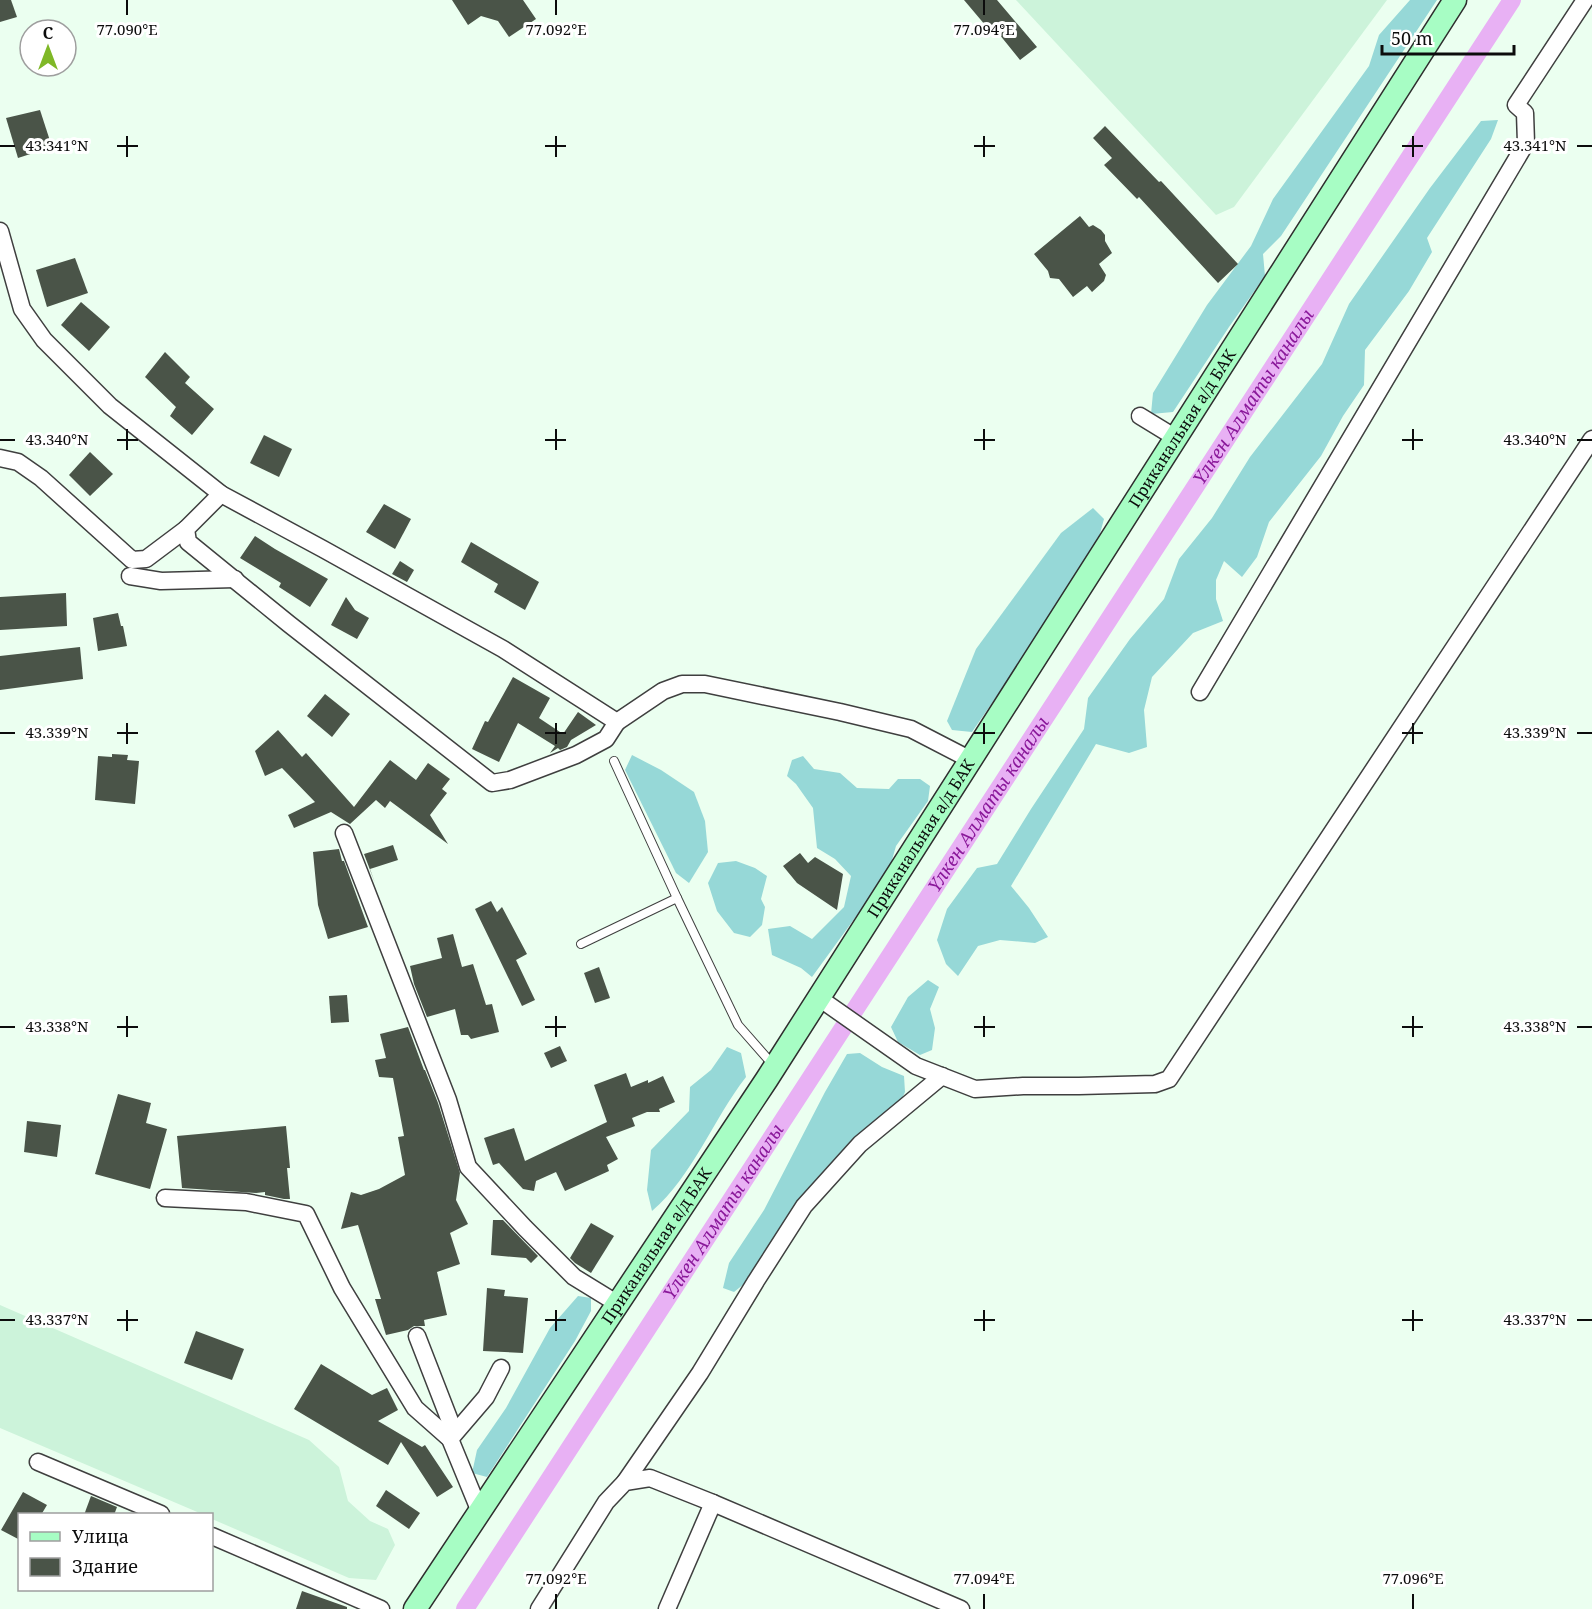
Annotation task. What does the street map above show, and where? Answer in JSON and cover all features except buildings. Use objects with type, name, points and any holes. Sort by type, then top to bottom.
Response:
[{"type":"main road","name":"Приканальная а/д БАК","points":[[415,1609],[820,998],[1455,0]]},
{"type":"street","points":[[1200,692],[1526,143],[1525,113],[1516,105],[1584,0]]},
{"type":"street","points":[[0,231],[22,309],[44,340],[110,406],[221,494],[503,649],[617,722]]},
{"type":"street","points":[[1140,416],[1176,438]]},
{"type":"street","points":[[820,998],[916,1066],[975,1089],[1155,1084],[1169,1079],[1592,439]]},
{"type":"street","points":[[0,459],[18,462],[41,478],[132,560],[146,559],[186,529],[221,494]]},
{"type":"street","points":[[186,529],[188,542],[492,783],[510,780],[576,755],[606,739],[617,722],[663,691],[682,684],[705,684],[911,729],[971,760]]},
{"type":"street","points":[[130,576],[161,581],[235,579]]},
{"type":"street","points":[[344,833],[447,1100],[468,1167],[574,1277],[618,1304]]},
{"type":"street","points":[[539,1609],[606,1502],[625,1482],[700,1373],[804,1206],[860,1144],[942,1076]]},
{"type":"street","points":[[165,1198],[246,1202],[306,1214],[342,1288],[415,1408],[450,1439]]},
{"type":"street","points":[[417,1336],[450,1421],[450,1439],[480,1512]]},
{"type":"street","points":[[450,1439],[486,1398],[501,1368]]},
{"type":"street","points":[[38,1462],[156,1513]]},
{"type":"street","points":[[625,1482],[650,1478],[961,1609]]},
{"type":"street","points":[[667,1609],[713,1503]]},
{"type":"street","points":[[213,1536],[381,1609]]},
{"type":"lane","points":[[614,761],[738,1024],[775,1067]]},
{"type":"lane","points":[[581,944],[677,898]]},
{"type":"green space","points":[[1016,0],[1387,0],[1234,207],[1216,215]]},
{"type":"green space","points":[[0,1305],[309,1440],[339,1467],[348,1501],[370,1521],[388,1529],[395,1545],[376,1580],[349,1578],[213,1519],[213,1513],[200,1513],[0,1428]]},
{"type":"shaded area","points":[[1410,0],[1437,0],[1281,236],[1263,254],[1265,276],[1173,412],[1151,414],[1153,393],[1207,305],[1251,246],[1273,199],[1369,66],[1379,35]]},
{"type":"shaded area","points":[[1498,120],[1491,139],[1427,238],[1432,252],[1409,291],[1365,350],[1364,385],[1343,416],[1321,456],[1269,522],[1257,557],[1242,577],[1224,561],[1216,580],[1216,599],[1223,621],[1193,633],[1152,677],[1144,710],[1147,747],[1129,753],[1096,744],[1011,886],[1048,937],[1035,943],[1000,940],[978,946],[958,976],[946,964],[937,940],[947,909],[977,868],[997,864],[1084,729],[1088,698],[1130,639],[1164,599],[1179,559],[1212,518],[1250,457],[1322,364],[1349,304],[1430,188],[1481,121]]},
{"type":"shaded area","points":[[1093,508],[1104,519],[1098,541],[972,732],[952,730],[947,721],[976,649],[1061,533]]},
{"type":"shaded area","points":[[632,755],[661,770],[694,792],[705,821],[708,852],[689,883],[676,873],[625,770]]},
{"type":"shaded area","points":[[803,756],[814,769],[840,773],[857,788],[889,789],[898,779],[920,779],[930,786],[928,801],[896,846],[890,867],[812,977],[801,968],[772,955],[768,929],[790,926],[812,939],[844,907],[851,876],[835,859],[817,848],[813,808],[796,784],[787,776],[792,760]]},
{"type":"shaded area","points":[[736,861],[755,868],[767,876],[761,899],[765,907],[762,925],[750,937],[734,933],[717,911],[708,883],[718,863]]},
{"type":"shaded area","points":[[928,980],[939,987],[930,1009],[935,1028],[932,1050],[920,1055],[898,1042],[891,1027],[908,997]]},
{"type":"shaded area","points":[[727,1047],[741,1053],[746,1077],[691,1164],[666,1197],[652,1211],[647,1190],[651,1150],[689,1111],[690,1087],[711,1070]]},
{"type":"shaded area","points":[[860,1053],[882,1067],[904,1076],[905,1092],[898,1107],[759,1272],[734,1292],[723,1288],[729,1263],[764,1210],[847,1054]]},
{"type":"shaded area","points":[[578,1296],[591,1298],[591,1311],[575,1341],[487,1477],[472,1473],[477,1450],[506,1408],[550,1328]]},
{"type":"waterway","name":"Үлкен Алматы каналы","points":[[465,1609],[1512,0]]}]
